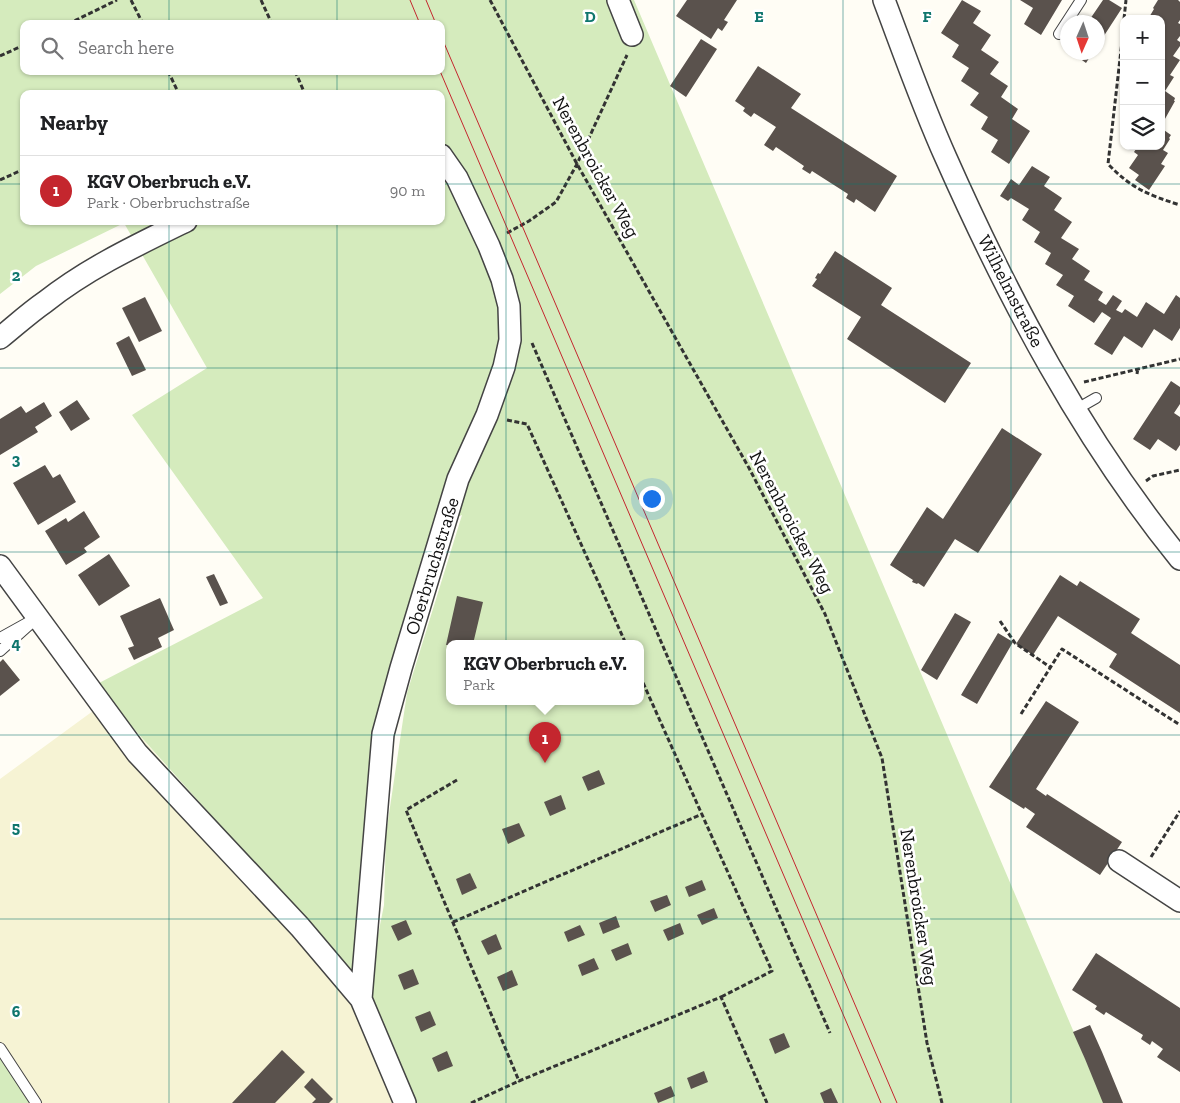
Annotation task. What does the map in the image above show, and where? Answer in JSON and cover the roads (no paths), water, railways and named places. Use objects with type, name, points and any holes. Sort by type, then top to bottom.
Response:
[{"type":"street","points":[[618,0],[632,35]]},
{"type":"street","name":"Wilhelmstraße","points":[[884,0],[946,158],[1014,300],[1075,410],[1128,492],[1180,559]]},
{"type":"street","name":"Oberbruchstraße","points":[[361,999],[383,734],[458,480],[487,415],[504,367],[510,340],[509,306],[502,279],[489,246],[457,178],[445,161]]},
{"type":"street","points":[[0,338],[46,301],[84,275],[125,251],[178,225]]},
{"type":"street","name":"Oberbruchstraße","points":[[0,566],[137,753],[300,927],[361,999],[405,1103]]},
{"type":"street","points":[[1119,861],[1180,900]]},
{"type":"lane","points":[[1059,34],[1081,0]]},
{"type":"lane","points":[[1075,410],[1096,398]]},
{"type":"lane","points":[[0,638],[38,617]]},
{"type":"lane","points":[[0,651],[38,617]]},
{"type":"lane","points":[[0,1048],[36,1103]]},
{"type":"tram line","points":[[410,0],[418,20]]},
{"type":"tram line","points":[[426,0],[434,20]]},
{"type":"tram line","points":[[445,45],[897,1103]]},
{"type":"tram line","points":[[442,75],[881,1103]]},
{"type":"place","name":"KGV Oberbruch e.V.","points":[[545,763]]}]
